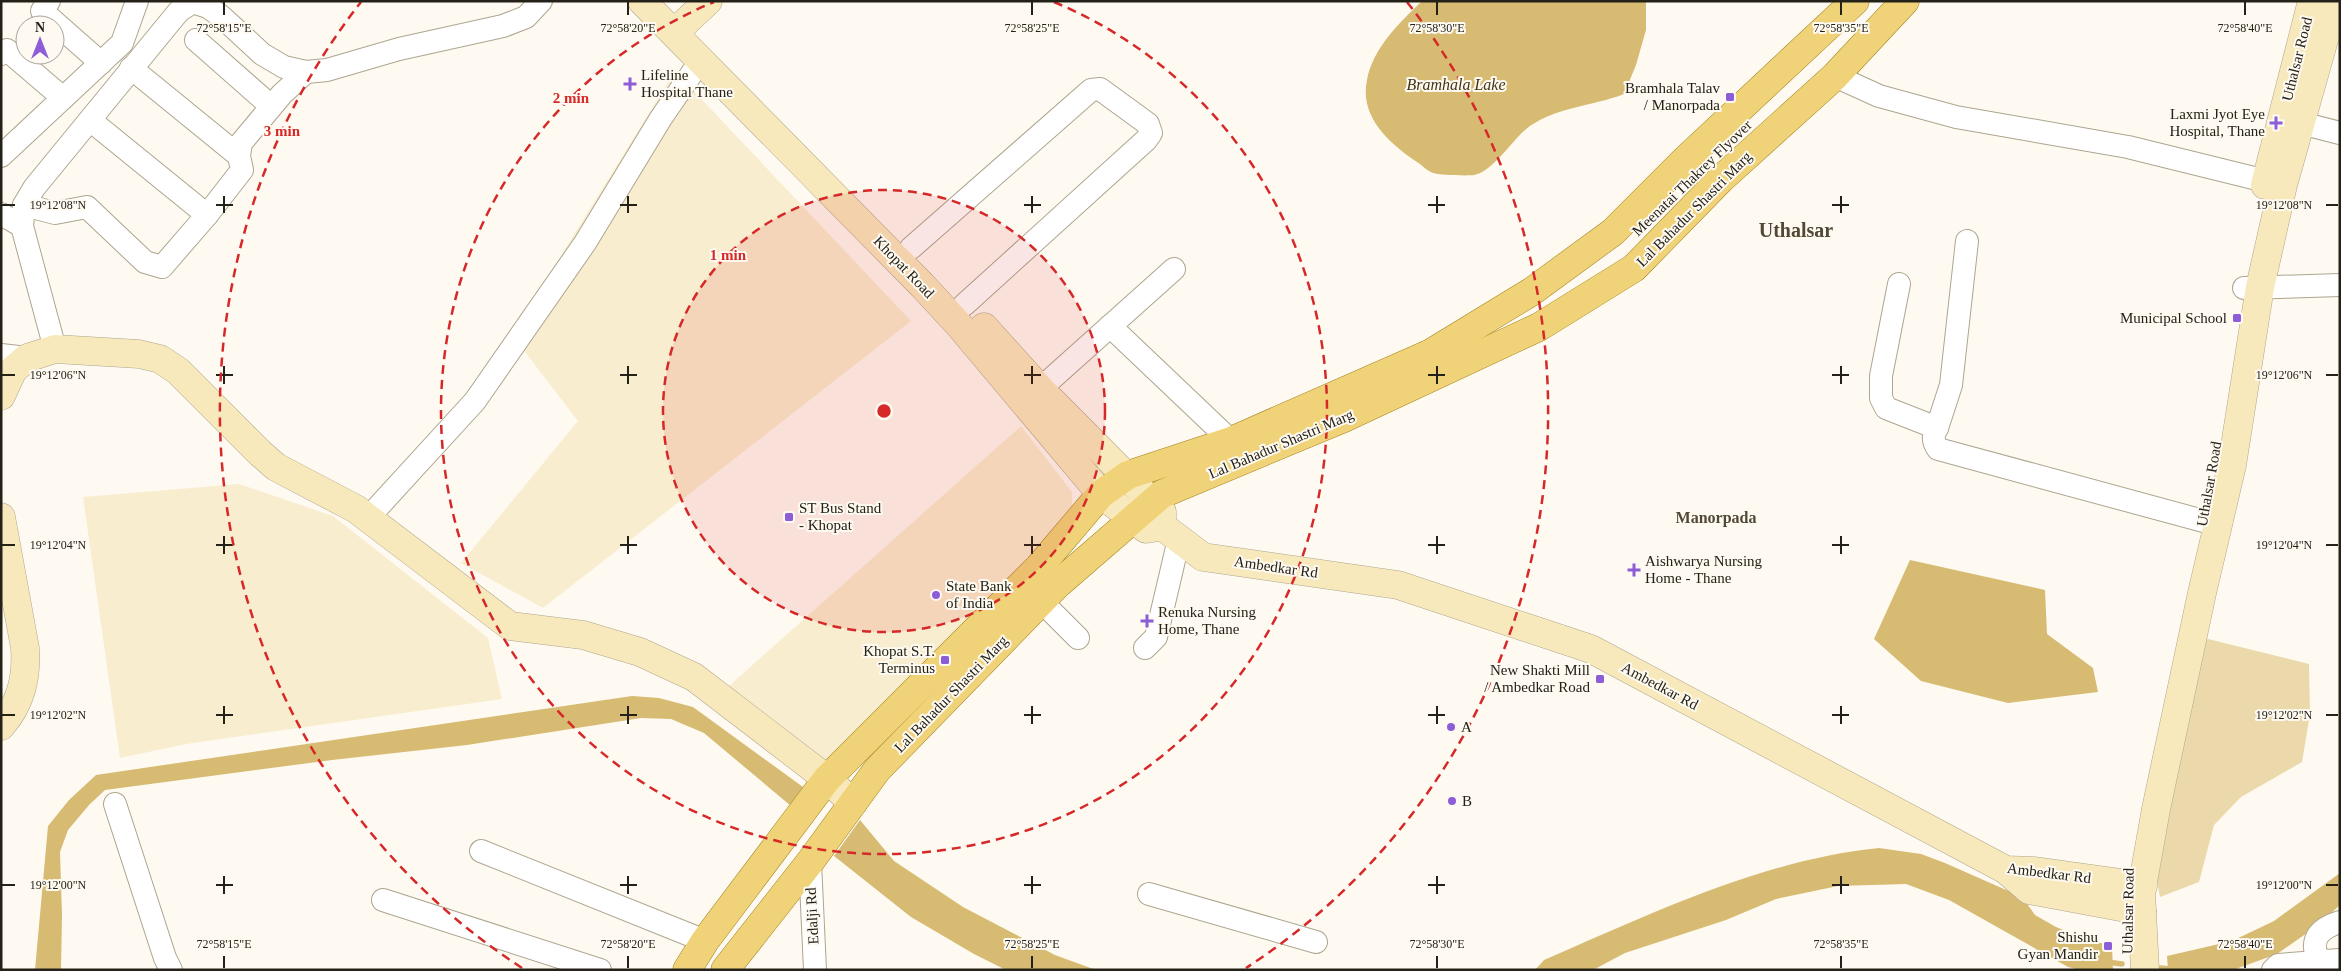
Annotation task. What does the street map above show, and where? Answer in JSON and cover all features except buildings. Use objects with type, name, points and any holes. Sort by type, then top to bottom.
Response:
[{"type":"main road","name":"Khopat Road","points":[[642,1],[681,26],[911,248],[1040,389],[1128,475],[1157,522]]},
{"type":"main road","name":"Khopat Road","points":[[666,1],[701,60],[928,292],[1101,494],[1157,522]]},
{"type":"main road","points":[[681,26],[708,1]]},
{"type":"main road","name":"Lal Bahadur Shastri Marg","points":[[687,970],[705,940],[827,779],[1039,567],[1101,494],[1128,475],[1231,441],[1431,353],[1516,301],[1613,232],[1687,158],[1855,1]]},
{"type":"main road","name":"Meenatai Thakrey Flyover","points":[[1539,327],[1556,298],[1616,252],[1873,1]]},
{"type":"main road","name":"Lal Bahadur Shastri Marg","points":[[723,967],[810,862],[877,770],[1058,584],[1157,522],[1162,494],[1344,418],[1539,327],[1634,268],[1721,179],[1835,76],[1905,1]]},
{"type":"main road","name":"Uthalsar Road","points":[[2127,970],[2134,897],[2139,800],[2180,661],[2211,523],[2225,447],[2236,318],[2252,288],[2274,183],[2292,120],[2312,1]]},
{"type":"main road","points":[[2292,120],[2335,1]]},
{"type":"main road","points":[[1516,301],[1556,298]]},
{"type":"main road","points":[[1,396],[13,370],[14,356],[55,349],[139,354],[160,359],[178,371],[276,467],[342,501],[510,626],[583,635],[640,652],[694,677],[827,779],[853,803]]},
{"type":"main road","points":[[1,517],[25,648],[26,668],[22,692],[13,713],[1,726]]},
{"type":"main road","name":"Ambedkar Rd","points":[[1157,522],[1203,556],[1398,585],[1591,649],[2006,870],[2029,890],[2134,897]]},
{"type":"main road","points":[[2134,897],[2145,970]]},
{"type":"main road","points":[[700,970],[705,940]]},
{"type":"street","points":[[49,1],[42,11],[101,63]]},
{"type":"street","points":[[1,156],[122,43],[137,1]]},
{"type":"street","points":[[55,349],[23,216],[34,188],[179,11],[193,2],[208,7],[222,17],[262,54],[284,67],[306,72],[327,70],[398,48],[503,26],[526,17],[541,1]]},
{"type":"street","points":[[196,40],[271,106]]},
{"type":"street","points":[[1,54],[7,50],[63,98]]},
{"type":"street","points":[[367,519],[475,401],[585,243],[661,118],[701,60]]},
{"type":"street","points":[[132,68],[239,156]]},
{"type":"street","points":[[1,214],[23,216],[55,213],[87,206],[146,262],[162,268],[242,170],[239,156],[241,144],[271,106],[306,72]]},
{"type":"street","points":[[1835,76],[1879,96],[1956,117],[2128,148],[2274,183]]},
{"type":"street","points":[[911,248],[1091,90],[1100,89],[1148,124],[1151,133],[1146,140],[964,305]]},
{"type":"street","points":[[90,120],[207,215]]},
{"type":"street","points":[[2292,120],[2340,134]]},
{"type":"street","points":[[1967,242],[1951,385],[1937,428],[1933,434],[1938,449],[2211,523]]},
{"type":"street","points":[[1040,389],[1174,269]]},
{"type":"street","points":[[1899,284],[1881,376],[1881,398],[1886,408],[1937,428]]},
{"type":"street","points":[[2252,288],[2340,285]]},
{"type":"street","points":[[1110,326],[1231,441]]},
{"type":"street","points":[[1145,648],[1156,637],[1157,522]]},
{"type":"street","points":[[1041,601],[1078,638]]},
{"type":"street","points":[[115,804],[165,958],[171,970]]},
{"type":"street","points":[[482,851],[705,940]]},
{"type":"street","name":"Edalji Rd","points":[[810,862],[815,970]]},
{"type":"street","points":[[1149,894],[1316,942]]},
{"type":"street","points":[[383,900],[600,970]]},
{"type":"street","points":[[2335,964],[2317,958],[2314,942],[2318,934],[2325,927],[2340,922]]},
{"type":"street","points":[[2273,970],[2278,965],[2317,962],[2335,964]]},
{"type":"shaded area","points":[[675,71],[911,321],[543,608],[461,563],[578,421],[512,335]]},
{"type":"shaded area","points":[[1021,426],[1072,492],[1072,512],[1064,529],[831,758],[816,760],[729,686]]},
{"type":"shaded area","points":[[239,484],[333,516],[488,638],[502,699],[186,744],[120,758],[83,497]]},
{"type":"shaded area","points":[[2204,638],[2309,664],[2310,714],[2302,762],[2241,797],[2214,825],[2199,882],[2160,897],[2156,876]]},
{"type":"water","name":"Bramhala Lake","points":[[1422,1],[1646,1],[1646,30],[1636,65],[1624,94],[1559,112],[1535,123],[1525,130],[1495,162],[1481,173],[1474,175],[1436,174],[1387,138],[1372,117],[1366,93],[1370,68],[1381,47],[1396,27]]},
{"type":"water","points":[[1910,560],[2045,590],[2047,634],[2093,668],[2098,692],[2008,703],[1921,681],[1874,639]]},
{"type":"water","points":[[632,696],[659,698],[693,707],[803,787],[791,806],[704,733],[671,719],[641,718],[467,745],[332,760],[105,790],[89,805],[68,830],[60,852],[61,970],[35,970],[48,826],[69,800],[96,775]]},
{"type":"water","points":[[860,820],[894,861],[963,907],[1055,955],[1096,970],[1006,970],[974,954],[911,917],[834,856]]},
{"type":"water","points":[[1879,848],[1921,854],[2022,897],[2035,915],[2056,927],[2082,938],[2112,946],[2113,970],[2080,970],[2068,967],[1949,900],[1906,884],[1838,886],[1776,899],[1726,920],[1625,953],[1593,970],[1535,970],[1544,960],[1707,891],[1792,864],[1835,854]]},
{"type":"water","points":[[2340,873],[2340,905],[2317,926],[2277,954],[2233,970],[2168,970],[2167,956],[2232,941],[2274,921]]},
{"type":"waterway","points":[[2107,962],[2122,964]]},
{"type":"waterway","points":[[2161,968],[2178,970]]},
{"type":"place","name":"Lifeline Hospital Thane","points":[[630,84]]},
{"type":"place","name":"Bramhala Talav / Manorpada","points":[[1730,97]]},
{"type":"place","name":"Laxmi Jyot Eye Hospital, Thane","points":[[2276,123]]},
{"type":"place","name":"Municipal School","points":[[2237,318]]},
{"type":"place","name":"ST Bus Stand - Khopat","points":[[789,517]]},
{"type":"place","name":"Aishwarya Nursing Home - Thane","points":[[1634,570]]},
{"type":"place","name":"State Bank of India","points":[[936,595]]},
{"type":"place","name":"Renuka Nursing Home, Thane","points":[[1147,621]]},
{"type":"place","name":"Khopat S.T. Terminus","points":[[945,660]]},
{"type":"place","name":"New Shakti Mill / Ambedkar Road","points":[[1600,679]]},
{"type":"place","name":"A","points":[[1451,727]]},
{"type":"place","name":"B","points":[[1452,801]]},
{"type":"place","name":"Shishu Gyan Mandir","points":[[2108,946]]},
{"type":"district","name":"Uthalsar","points":[[1796,230]]},
{"type":"district","name":"Manorpada","points":[[1716,517]]}]
